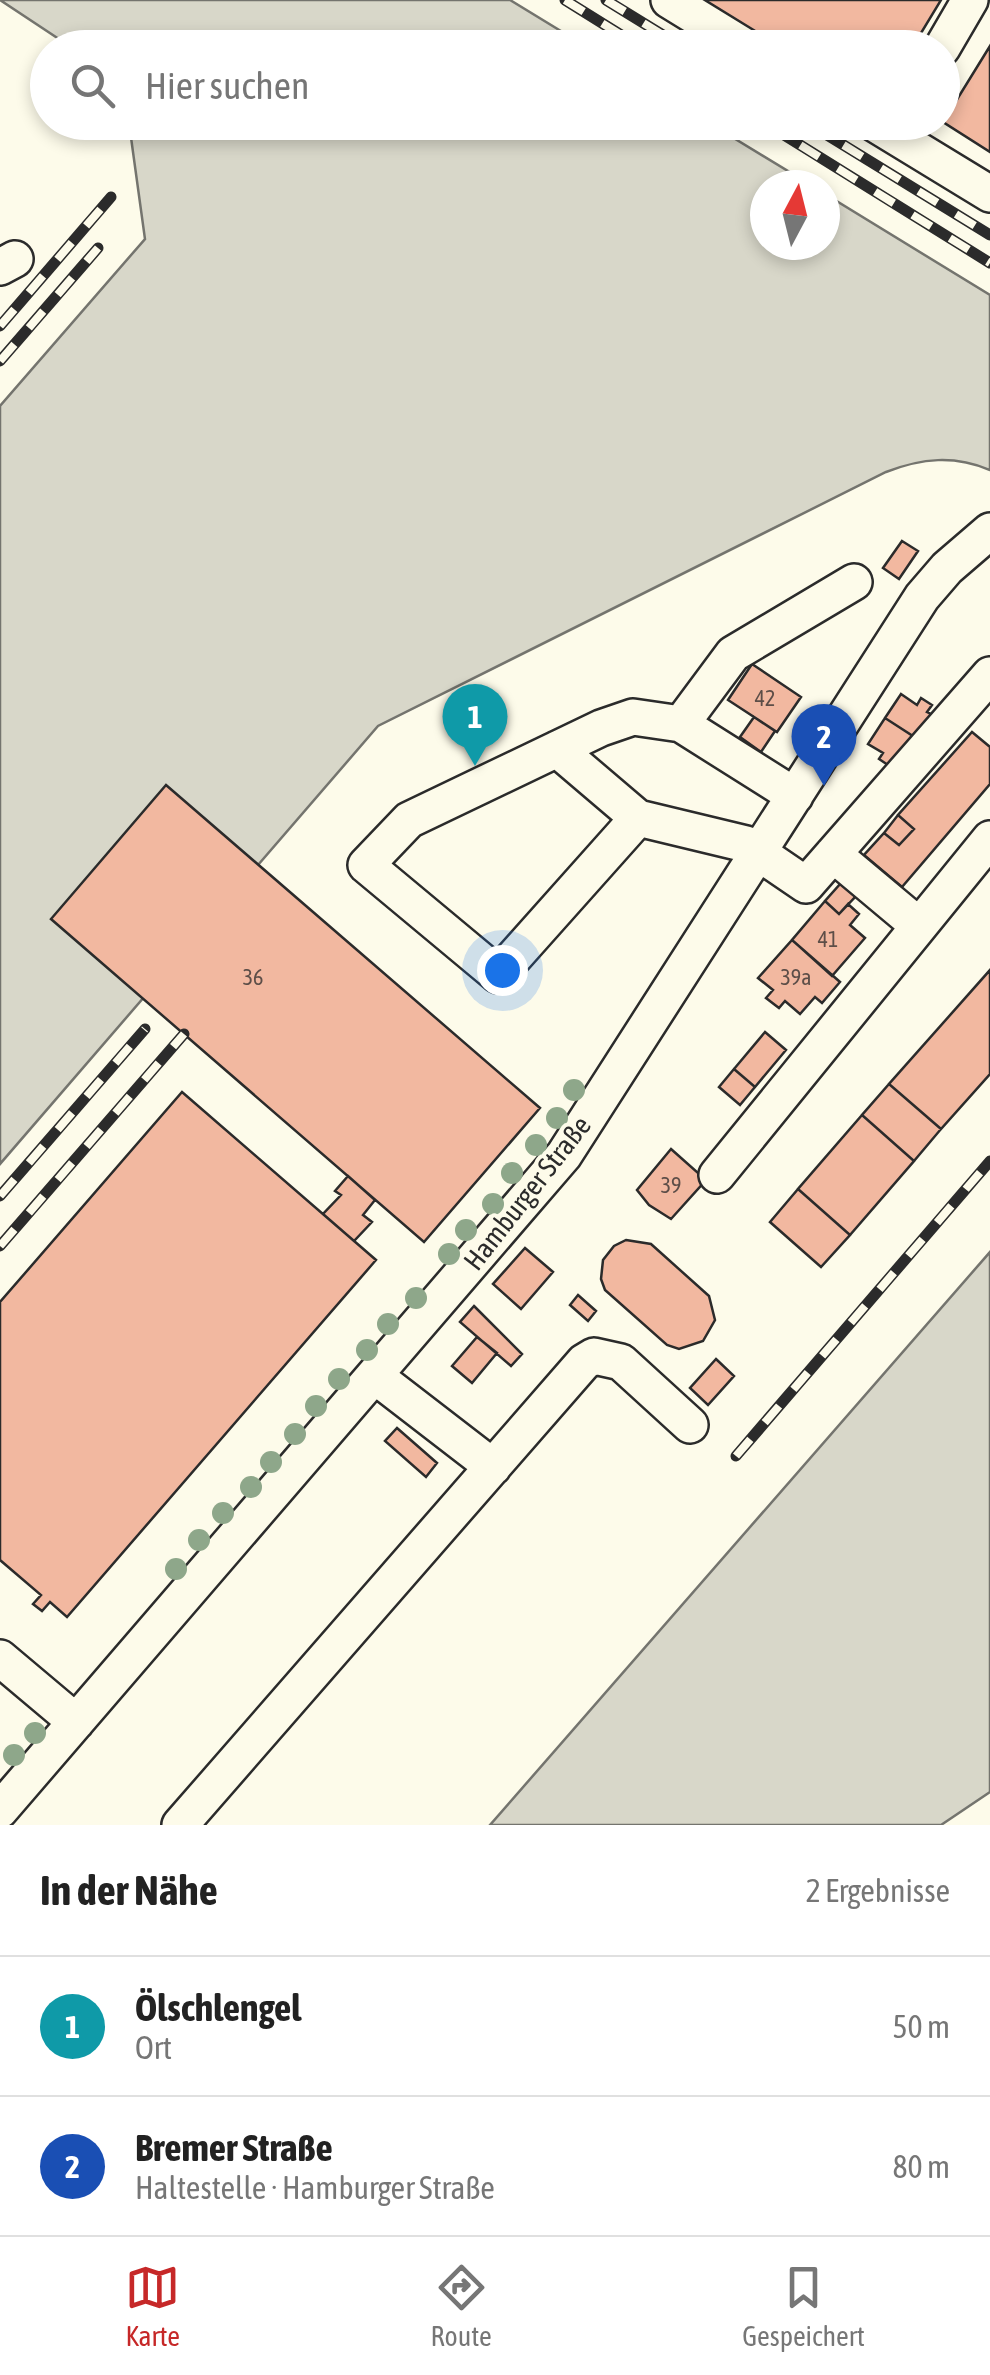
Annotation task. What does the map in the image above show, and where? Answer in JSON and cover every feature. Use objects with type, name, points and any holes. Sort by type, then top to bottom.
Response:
[{"type":"street","points":[[668,0],[717,30]]},
{"type":"street","points":[[952,30],[970,0]]},
{"type":"street","points":[[907,140],[990,194]]},
{"type":"street","name":"Hamburger Straße","points":[[0,1810],[564,1155],[922,597],[946,568],[990,531]]},
{"type":"street","points":[[681,724],[733,654],[854,582]]},
{"type":"street","points":[[556,749],[638,818],[746,844],[806,885],[990,675]]},
{"type":"street","points":[[638,818],[498,975],[366,865],[409,820],[632,717],[681,724],[795,796]]},
{"type":"street","points":[[717,1175],[990,839]]},
{"type":"street","points":[[833,854],[919,926]]},
{"type":"street","points":[[180,1825],[492,1467],[594,1356],[622,1362],[690,1425]]},
{"type":"street","points":[[375,1376],[492,1467]]},
{"type":"street","points":[[0,1658],[76,1722]]},
{"type":"shaded area","points":[[0,0],[510,0],[559,30],[45,30]]},
{"type":"shaded area","points":[[131,140],[737,140],[786,170],[750,170],[750,260],[840,260],[840,203],[990,295],[990,470],[938,460],[886,472],[378,726],[0,1164],[0,406],[145,239]]},
{"type":"shaded area","points":[[990,1252],[990,1792],[941,1825],[490,1825]]},
{"type":"building","points":[[703,0],[941,0],[923,30],[750,30]]},
{"type":"building","points":[[990,46],[990,152],[960,133],[960,95]]},
{"type":"building","points":[[902,541],[918,551],[899,579],[883,568]]},
{"type":"building","points":[[752,664],[801,697],[777,732],[728,700]]},
{"type":"building","points":[[901,694],[917,705],[921,698],[932,705],[927,712],[935,716],[919,740],[885,718]]},
{"type":"building","points":[[754,717],[775,731],[761,752],[740,737]]},
{"type":"building","points":[[885,718],[919,740],[891,767],[879,759],[883,753],[868,744]]},
{"type":"building","points":[[972,732],[990,747],[990,784],[902,887],[864,855],[884,833],[899,845],[914,829],[898,815]]},
{"type":"building","points":[[166,785],[540,1108],[424,1242],[51,919]]},
{"type":"building","points":[[898,815],[914,829],[899,845],[884,833]]},
{"type":"building","points":[[841,883],[856,896],[839,914],[825,901]]},
{"type":"building","points":[[825,901],[839,914],[848,904],[859,914],[850,925],[865,938],[832,976],[792,940]]},
{"type":"building","points":[[792,940],[840,982],[822,1003],[815,997],[800,1014],[785,1001],[779,1008],[766,998],[773,990],[758,978]]},
{"type":"building","points":[[990,970],[990,1074],[941,1129],[889,1084]]},
{"type":"building","points":[[765,1032],[786,1050],[755,1087],[734,1069]]},
{"type":"building","points":[[734,1069],[755,1087],[740,1105],[719,1087]]},
{"type":"building","points":[[889,1084],[941,1129],[914,1161],[862,1115]]},
{"type":"building","points":[[182,1092],[376,1260],[67,1617],[50,1602],[42,1611],[33,1604],[41,1595],[0,1560],[0,1302]]},
{"type":"building","points":[[862,1115],[914,1161],[850,1235],[798,1189]]},
{"type":"building","points":[[671,1149],[706,1180],[671,1219],[649,1205],[637,1190]]},
{"type":"building","points":[[348,1176],[375,1200],[363,1215],[372,1222],[354,1241],[323,1214],[341,1195],[335,1191]]},
{"type":"building","points":[[798,1189],[850,1235],[821,1267],[770,1222]]},
{"type":"building","points":[[626,1240],[651,1244],[709,1296],[715,1320],[703,1341],[679,1349],[667,1345],[605,1290],[601,1279],[603,1260],[614,1246]]},
{"type":"building","points":[[525,1248],[553,1272],[521,1309],[493,1284]]},
{"type":"building","points":[[578,1295],[596,1311],[588,1321],[570,1305]]},
{"type":"building","points":[[474,1306],[522,1354],[511,1366],[460,1322]]},
{"type":"building","points":[[477,1337],[497,1353],[472,1383],[452,1366]]},
{"type":"building","points":[[716,1359],[734,1376],[708,1405],[690,1388]]},
{"type":"building","points":[[397,1428],[437,1463],[426,1477],[385,1441]]},
{"type":"railway","points":[[565,0],[613,30]]},
{"type":"railway","points":[[606,0],[655,30]]},
{"type":"railway","points":[[792,140],[990,263]]},
{"type":"railway","points":[[835,140],[990,235]]},
{"type":"railway","points":[[0,326],[111,197]]},
{"type":"railway","points":[[0,361],[98,248]]},
{"type":"railway","points":[[0,1196],[145,1029]]},
{"type":"railway","points":[[0,1246],[184,1034]]},
{"type":"railway","points":[[736,1456],[990,1161]]},
{"type":"place","name":"Ölschlengel","points":[[475,766]]},
{"type":"place","name":"Bremer Straße","points":[[824,786]]}]
